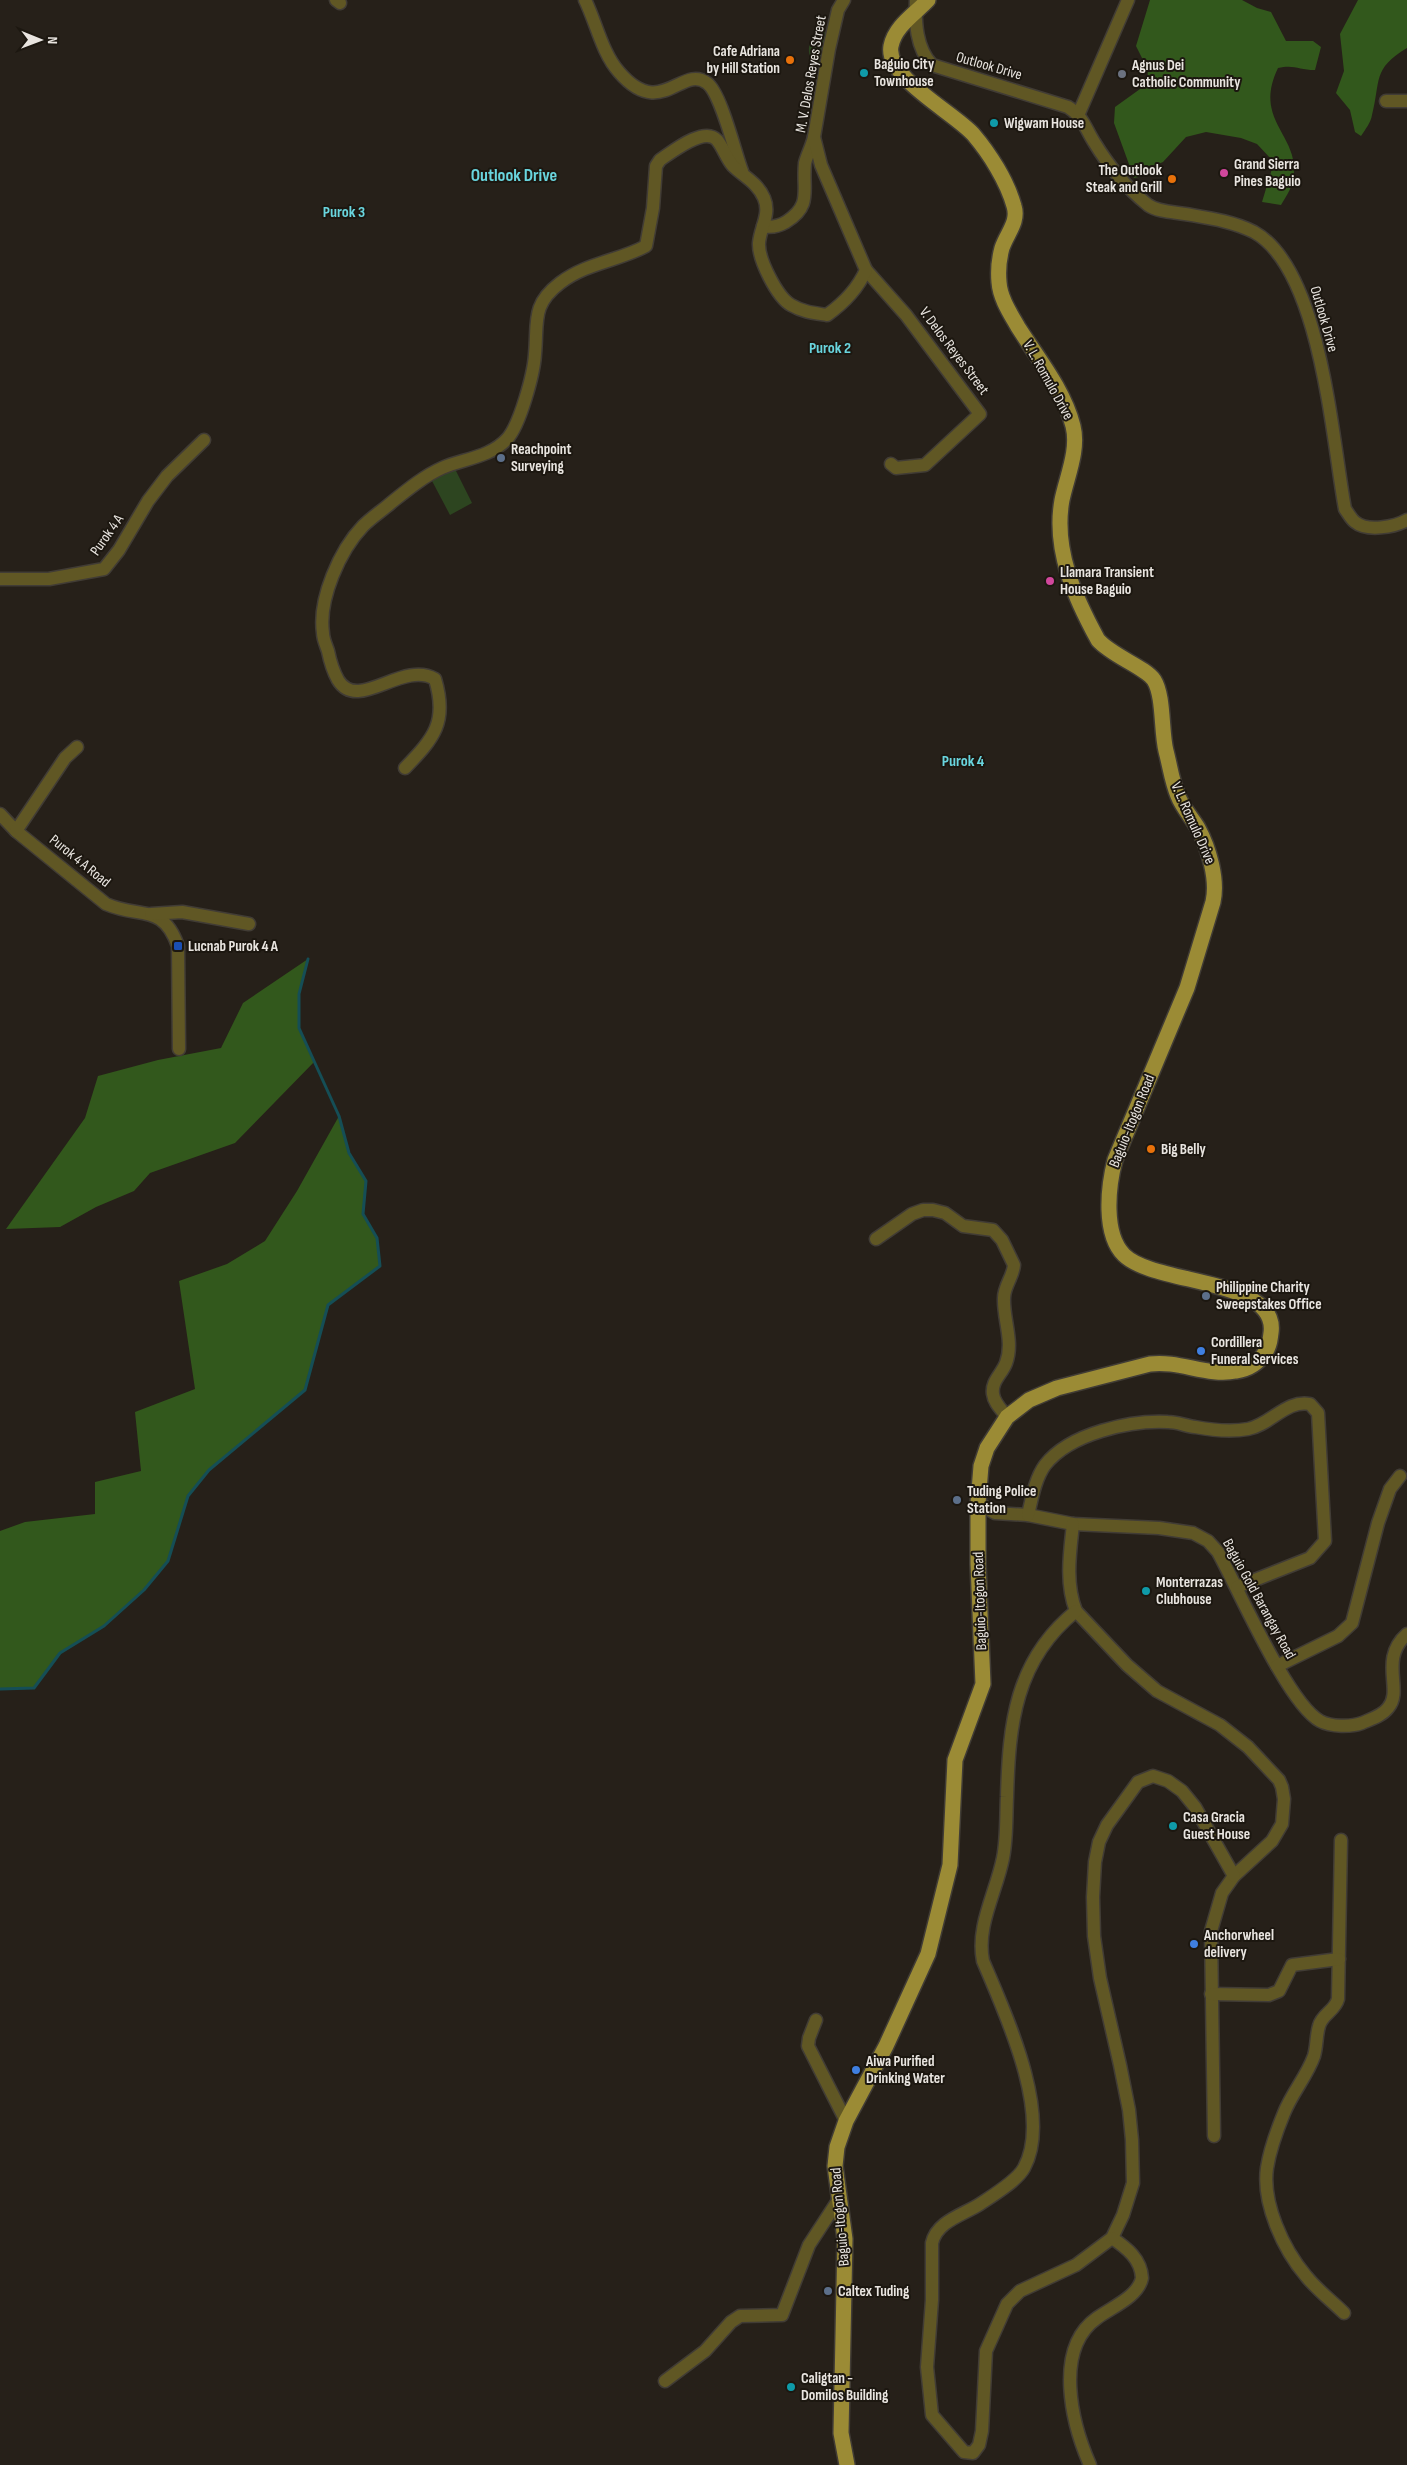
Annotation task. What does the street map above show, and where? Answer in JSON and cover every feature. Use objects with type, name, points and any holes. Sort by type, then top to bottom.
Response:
[{"type":"main road","name":"V. L. Romulo Drive","points":[[928,0],[916,6],[894,36],[890,48],[892,60],[901,75],[959,120],[973,134],[996,169],[1016,212],[1016,220],[1000,256],[999,283],[1011,314],[1056,388],[1073,425],[1074,450],[1060,518],[1062,550],[1066,570],[1098,640],[1106,649],[1148,673],[1154,680],[1160,700],[1163,736],[1178,797],[1199,830],[1214,871],[1216,888],[1213,902],[1187,988],[1163,1043]]},
{"type":"main road","name":"Baguio-Itogon Road","points":[[847,2465],[841,2433],[845,2239],[835,2166],[837,2147],[846,2121],[886,2046],[928,1954],[950,1865],[955,1760],[983,1684],[978,1503],[981,1466],[987,1448],[1007,1417],[1029,1400],[1046,1392],[1150,1364],[1165,1362],[1219,1372],[1234,1372],[1250,1368],[1260,1360],[1270,1346],[1272,1328],[1269,1315],[1257,1301],[1230,1290],[1176,1277],[1134,1262],[1125,1256],[1116,1242],[1109,1216],[1109,1183],[1114,1160],[1163,1043]]},
{"type":"street","points":[[585,0],[618,71],[633,86],[649,94],[664,91],[677,84],[696,79],[706,82],[711,86],[727,122],[742,172]]},
{"type":"street","name":"M. V. Delos Reyes Street","points":[[844,0],[838,10],[829,49],[814,137],[821,165],[866,270]]},
{"type":"street","points":[[1079,113],[1128,0]]},
{"type":"street","name":"Outlook Drive","points":[[916,6],[922,52],[932,65],[1053,102],[1079,113],[1105,157],[1133,191],[1150,207],[1240,226],[1256,233],[1270,244],[1297,284],[1312,329],[1326,391],[1345,509],[1356,523],[1375,527],[1405,522]]},
{"type":"street","points":[[1386,101],[1407,101]]},
{"type":"street","points":[[405,768],[430,743],[438,720],[440,697],[435,679],[422,673],[398,678],[359,692],[348,689],[338,681],[322,633],[325,602],[340,558],[363,526],[408,489],[441,468],[477,457],[497,447],[508,438],[528,391],[534,365],[535,317],[545,296],[560,282],[592,264],[629,255],[646,246],[652,215],[656,166],[660,160],[700,136],[709,136],[716,139],[728,161],[742,172],[764,199],[766,213],[759,241],[763,268],[789,304],[803,311],[827,314],[851,294],[861,282],[866,270]]},
{"type":"street","points":[[763,226],[770,228],[783,224],[795,216],[804,204],[806,163],[814,137]]},
{"type":"street","name":"V. Delos Reyes Street","points":[[866,270],[906,315],[980,414],[925,465],[896,468],[890,464]]},
{"type":"street","name":"Purok 4 A","points":[[0,579],[49,579],[104,569],[119,550],[148,501],[167,476],[204,440]]},
{"type":"street","points":[[16,831],[65,758],[77,747]]},
{"type":"street","name":"Purok 4 A Road","points":[[0,814],[16,831],[106,904],[115,908],[149,914],[164,920],[173,933],[178,946],[179,1049]]},
{"type":"street","name":"Purok 4 A Road","points":[[149,914],[182,912],[249,924]]},
{"type":"street","points":[[876,1239],[912,1214],[923,1210],[945,1213],[963,1226],[993,1230],[1002,1240],[1014,1265],[1004,1295],[1008,1354],[1006,1363],[996,1378],[993,1394],[996,1402],[1007,1417]]},
{"type":"street","points":[[1028,1515],[1037,1480],[1046,1463],[1061,1450],[1102,1430],[1150,1422],[1170,1422],[1196,1428],[1249,1429],[1264,1423],[1288,1408],[1303,1402],[1310,1404],[1318,1413],[1325,1541],[1310,1558],[1237,1587]]},
{"type":"street","points":[[1277,1666],[1338,1636],[1352,1623],[1378,1523],[1390,1489],[1400,1476]]},
{"type":"street","name":"Baguio Gold Barangay Road","points":[[978,1503],[995,1513],[1028,1515],[1073,1524],[1159,1528],[1193,1533],[1208,1541],[1218,1552],[1277,1666],[1304,1705],[1320,1721],[1341,1725],[1358,1724],[1383,1713],[1390,1707],[1393,1699],[1392,1658],[1396,1646],[1407,1634]]},
{"type":"street","points":[[978,1522],[995,1513]]},
{"type":"street","points":[[1073,1524],[1069,1580],[1072,1601],[1076,1611],[1127,1665],[1157,1691],[1220,1725],[1253,1752],[1279,1780],[1284,1799],[1282,1824],[1272,1841],[1234,1876],[1222,1892],[1211,1931],[1214,2136]]},
{"type":"street","points":[[1076,1611],[1059,1624],[1042,1644],[1024,1676],[1019,1692],[1009,1752],[1003,1857],[982,1928],[980,1946],[983,1961],[1023,2065],[1032,2105],[1032,2140],[1024,2169],[1007,2185],[979,2205],[947,2223],[934,2236],[932,2243],[932,2300],[927,2366],[932,2415],[964,2452],[973,2453],[979,2445],[986,2351],[1007,2304],[1020,2291],[1076,2265],[1112,2238],[1123,2215],[1133,2184],[1132,2140],[1120,2065],[1100,1978],[1094,1936],[1093,1897],[1099,1842],[1107,1825],[1138,1782],[1153,1776],[1168,1781],[1182,1791],[1195,1807],[1234,1876]]},
{"type":"street","points":[[1341,1840],[1340,1991],[1337,2004],[1322,2019],[1318,2027],[1314,2055],[1285,2111],[1271,2153],[1266,2179],[1271,2207],[1281,2236],[1293,2259],[1306,2277],[1344,2313]]},
{"type":"street","points":[[1211,1994],[1269,1995],[1278,1990],[1292,1965],[1339,1959]]},
{"type":"street","points":[[816,2020],[808,2046],[846,2121]]},
{"type":"street","points":[[665,2382],[705,2351],[731,2322],[740,2316],[782,2315],[809,2245],[839,2199]]},
{"type":"street","points":[[1090,2465],[1071,2408],[1070,2366],[1077,2341],[1094,2319],[1137,2290],[1142,2278],[1138,2261],[1127,2248],[1112,2238]]},
{"type":"green space","points":[[1150,0],[1242,0],[1257,8],[1271,12],[1286,41],[1313,41],[1321,47],[1315,70],[1288,67],[1278,68],[1271,87],[1271,103],[1274,117],[1286,141],[1294,168],[1291,187],[1281,205],[1262,202],[1274,162],[1257,144],[1241,138],[1206,132],[1186,137],[1163,162],[1151,167],[1143,176],[1134,178],[1114,123],[1115,107],[1147,84],[1148,70],[1136,46]]},
{"type":"green space","points":[[1358,0],[1407,0],[1407,48],[1388,62],[1383,69],[1371,118],[1361,136],[1355,132],[1350,110],[1336,93],[1344,71],[1340,34]]},
{"type":"green space","points":[[822,25],[826,45],[824,56],[819,65],[810,56],[809,46],[814,35]]},
{"type":"green space","points":[[454,467],[472,503],[450,515],[431,479]]},
{"type":"green space","points":[[308,959],[299,994],[299,1028],[315,1061],[235,1143],[150,1173],[134,1191],[96,1207],[60,1227],[6,1229],[85,1118],[98,1076],[158,1060],[221,1048],[243,1003]]},
{"type":"green space","points":[[339,1116],[349,1153],[366,1181],[363,1214],[377,1238],[380,1266],[329,1305],[305,1390],[209,1470],[188,1496],[168,1561],[144,1590],[104,1626],[60,1653],[34,1688],[0,1689],[0,1531],[25,1522],[95,1514],[95,1482],[141,1471],[135,1412],[195,1389],[179,1281],[227,1264],[265,1241],[297,1191]]},
{"type":"waterway","points":[[0,1689],[34,1688],[60,1653],[104,1626],[144,1590],[168,1561],[188,1496],[209,1470],[305,1390],[328,1305],[380,1266],[377,1238],[363,1214],[366,1181],[349,1153],[339,1116],[299,1028],[299,994],[308,959]]},
{"type":"place","name":"Cafe Adriana by Hill Station","points":[[790,60]]},
{"type":"place","name":"Baguio City Townhouse","points":[[864,73]]},
{"type":"place","name":"Agnus Dei Catholic Community","points":[[1122,74]]},
{"type":"place","name":"Wigwam House","points":[[994,123]]},
{"type":"place","name":"Grand Sierra Pines Baguio","points":[[1224,173]]},
{"type":"place","name":"The Outlook Steak and Grill","points":[[1172,179]]},
{"type":"place","name":"Reachpoint Surveying","points":[[501,458]]},
{"type":"place","name":"Llamara Transient House Baguio","points":[[1050,581]]},
{"type":"place","name":"Lucnab Purok 4 A","points":[[178,946]]},
{"type":"place","name":"Big Belly","points":[[1151,1149]]},
{"type":"place","name":"Philippine Charity Sweepstakes Office","points":[[1206,1296]]},
{"type":"place","name":"Cordillera Funeral Services","points":[[1201,1351]]},
{"type":"place","name":"Tuding Police Station","points":[[957,1500]]},
{"type":"place","name":"Monterrazas Clubhouse","points":[[1146,1591]]},
{"type":"place","name":"Casa Gracia Guest House","points":[[1173,1826]]},
{"type":"place","name":"Anchorwheel delivery","points":[[1194,1944]]},
{"type":"place","name":"Aiwa Purified Drinking Water","points":[[856,2070]]},
{"type":"place","name":"Caltex Tuding","points":[[828,2291]]},
{"type":"place","name":"Caligtan - Domilos Building","points":[[791,2387]]},
{"type":"district","name":"Outlook Drive","points":[[514,175]]},
{"type":"district","name":"Purok 3","points":[[344,212]]},
{"type":"district","name":"Purok 2","points":[[830,348]]},
{"type":"district","name":"Purok 4","points":[[963,761]]}]
